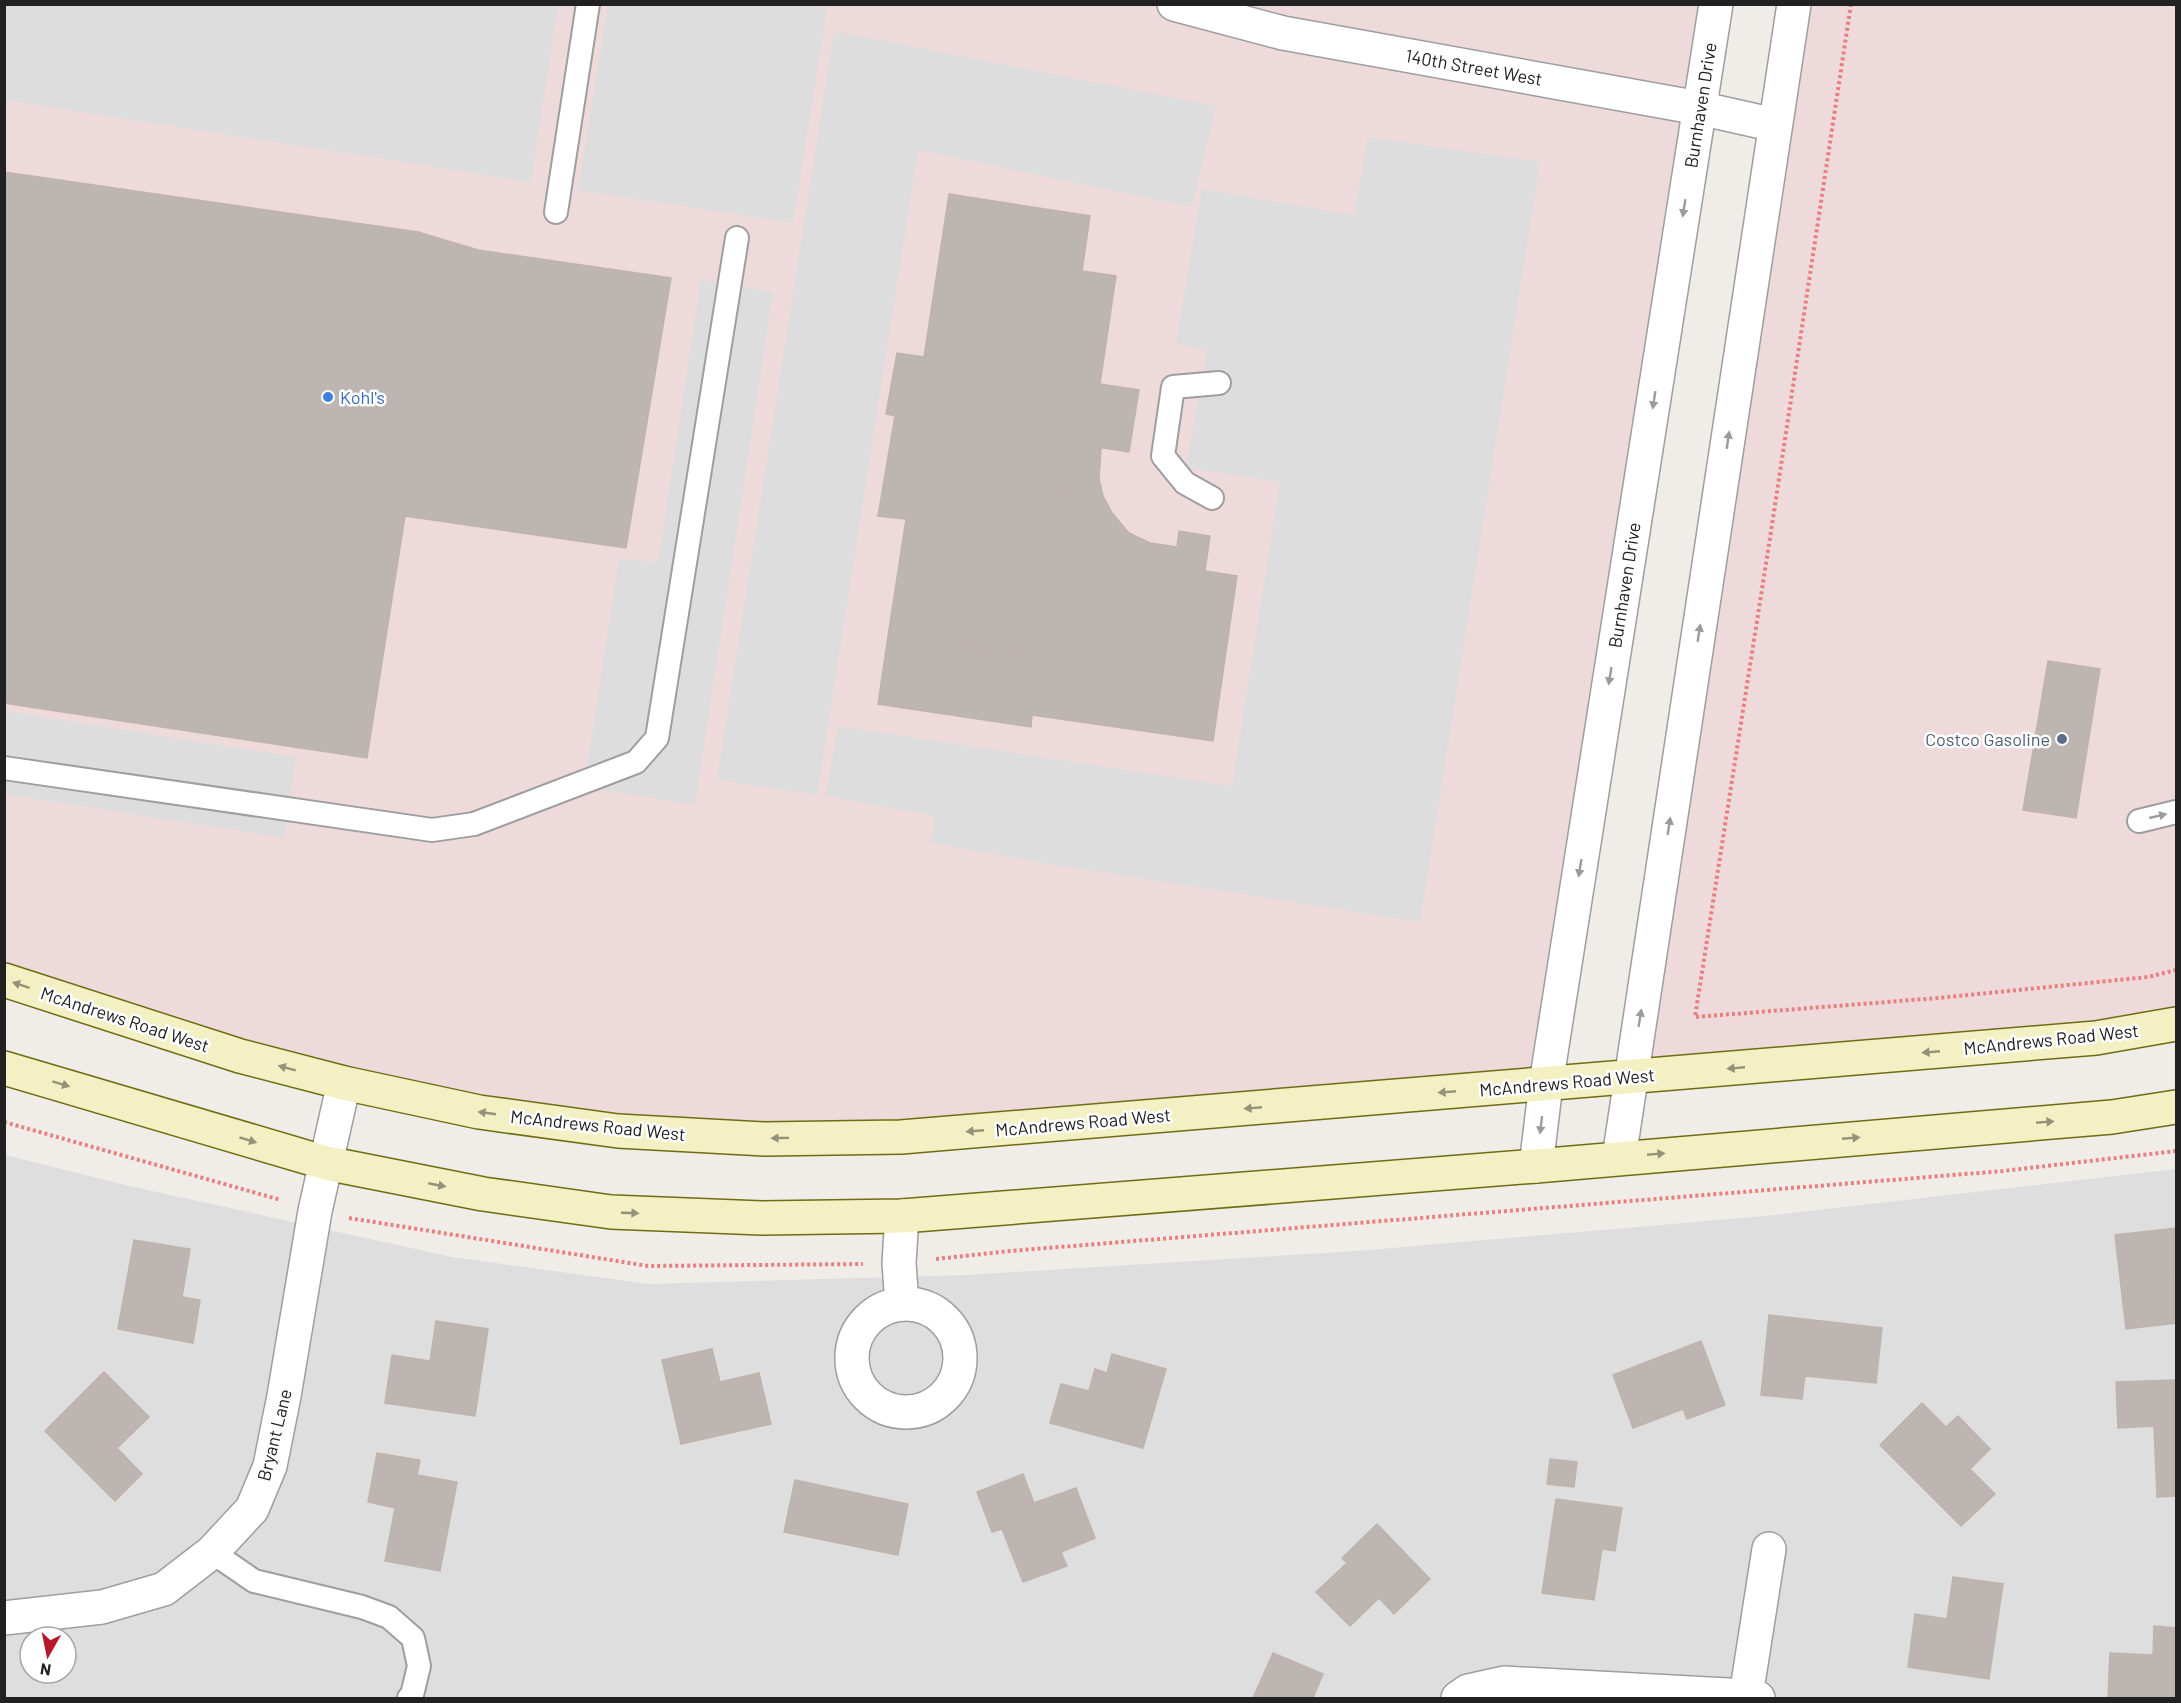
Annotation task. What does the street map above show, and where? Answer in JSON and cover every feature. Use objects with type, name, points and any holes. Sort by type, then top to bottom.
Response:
[{"type":"main road","name":"McAndrews Road West","points":[[4,980],[240,1056],[344,1083],[479,1112],[618,1131],[765,1139],[901,1137],[2096,1038],[2176,1024]]},
{"type":"main road","points":[[4,1068],[326,1163],[483,1194],[611,1212],[762,1218],[902,1216],[1536,1166],[2112,1117],[2176,1107]]},
{"type":"street","name":"140th Street West","points":[[1174,4],[1283,33],[1700,108],[1775,125]]},
{"type":"street","name":"Burnhaven Drive","points":[[1536,1166],[1546,1084],[1716,4]]},
{"type":"street","points":[[1619,1158],[1794,4]]},
{"type":"street","name":"Bryant Lane","points":[[4,1618],[102,1607],[164,1589],[212,1552],[252,1509],[270,1466],[315,1211],[344,1083]]},
{"type":"street","points":[[902,1216],[899,1263],[902,1304]]},
{"type":"street","points":[[1458,1698],[1468,1691],[1504,1683],[1752,1697],[1769,1549]]},
{"type":"lane","points":[[556,212],[588,4]]},
{"type":"lane","points":[[4,768],[432,830],[474,824],[636,762],[657,738],[737,238]]},
{"type":"lane","points":[[1212,498],[1185,483],[1163,456],[1173,387],[1219,383]]},
{"type":"lane","points":[[2139,821],[2176,812]]},
{"type":"lane","points":[[212,1552],[254,1581],[362,1606],[389,1617],[413,1638],[419,1666],[412,1695],[409,1698]]},
{"type":"path","points":[[1851,4],[1695,1017],[1938,998],[2136,978],[2176,970]]},
{"type":"shaded area","points":[[4,5],[558,5],[531,182],[5,100]]},
{"type":"shaded area","points":[[5,5],[1716,5],[1546,1084],[901,1137],[479,1112],[5,980]]},
{"type":"shaded area","points":[[608,5],[812,5],[827,9],[793,223],[578,190]]},
{"type":"shaded area","points":[[1794,5],[2176,5],[2176,1024],[1631,1076]]},
{"type":"shaded area","points":[[834,31],[1216,106],[1192,207],[918,150],[817,795],[717,780]]},
{"type":"shaded area","points":[[1368,137],[1540,162],[1420,922],[931,843],[935,816],[826,796],[838,726],[1232,786],[1280,482],[1186,468],[1207,351],[1176,343],[1202,189],[1354,215]]},
{"type":"shaded area","points":[[701,280],[773,292],[695,805],[584,787],[619,558],[658,563]]},
{"type":"shaded area","points":[[4,711],[296,757],[284,838],[5,794]]},
{"type":"shaded area","points":[[5,1155],[125,1185],[452,1257],[648,1284],[966,1275],[1357,1251],[1765,1216],[2176,1169],[2176,1698],[5,1698]]},
{"type":"building","name":"Kohl's","points":[[4,172],[418,232],[478,250],[671,278],[626,548],[405,516],[367,758],[4,703]]},
{"type":"building","points":[[949,194],[1090,216],[1082,271],[1116,276],[1100,384],[1139,390],[1129,452],[1090,446],[1084,499],[1045,493],[1021,656],[888,636],[906,519],[878,516],[895,416],[886,414],[897,353],[924,357]]},
{"type":"building","points":[[1090,446],[1101,448],[1099,479],[1103,496],[1112,513],[1129,533],[1150,543],[1177,547],[1179,531],[1210,536],[1205,571],[1237,576],[1213,741],[1032,715],[1031,727],[878,704],[888,636],[1021,656],[1045,493],[1084,499]]},
{"type":"building","name":"Costco Gasoline","points":[[2048,661],[2100,669],[2076,818],[2023,810]]},
{"type":"building","points":[[2176,1228],[2176,1271],[2174,1271],[2176,1323],[2126,1329],[2115,1235]]},
{"type":"building","points":[[134,1240],[190,1249],[182,1297],[200,1300],[193,1343],[118,1329]]},
{"type":"building","points":[[1769,1315],[1882,1328],[1876,1383],[1805,1376],[1802,1399],[1761,1395]]},
{"type":"building","points":[[436,1321],[488,1329],[475,1416],[385,1403],[392,1355],[430,1361]]},
{"type":"building","points":[[1701,1341],[1725,1405],[1687,1419],[1683,1409],[1633,1428],[1613,1375]]},
{"type":"building","points":[[712,1349],[720,1382],[759,1373],[771,1424],[681,1444],[662,1360]]},
{"type":"building","points":[[1112,1354],[1166,1369],[1143,1448],[1050,1423],[1061,1384],[1089,1391],[1095,1369],[1107,1373]]},
{"type":"building","points":[[104,1372],[149,1417],[117,1448],[142,1474],[115,1501],[45,1431]]},
{"type":"building","points":[[2176,1380],[2176,1496],[2157,1497],[2154,1426],[2118,1428],[2116,1382]]},
{"type":"building","points":[[1922,1403],[1946,1427],[1958,1416],[1990,1449],[1970,1469],[1995,1494],[1961,1526],[1880,1445]]},
{"type":"building","points":[[377,1453],[420,1460],[417,1475],[457,1482],[440,1571],[385,1561],[395,1508],[368,1502]]},
{"type":"building","points":[[1550,1459],[1577,1462],[1574,1487],[1547,1484]]},
{"type":"building","points":[[1023,1474],[1034,1503],[1076,1488],[1095,1538],[1061,1552],[1067,1566],[1023,1582],[1002,1529],[992,1532],[977,1492]]},
{"type":"building","points":[[795,1480],[908,1504],[898,1555],[784,1532]]},
{"type":"building","points":[[1556,1499],[1622,1508],[1615,1551],[1602,1549],[1594,1600],[1542,1593]]},
{"type":"building","points":[[1377,1524],[1430,1579],[1394,1614],[1379,1598],[1350,1626],[1316,1592],[1347,1563],[1342,1558]]},
{"type":"building","points":[[1953,1577],[2003,1584],[1989,1679],[1908,1667],[1915,1614],[1947,1619]]},
{"type":"building","points":[[2154,1626],[2176,1628],[2176,1698],[2108,1698],[2110,1653],[2153,1655]]},
{"type":"building","points":[[1273,1653],[1323,1674],[1313,1698],[1253,1698]]},
{"type":"place","name":"Kohl's","points":[[328,397]]},
{"type":"place","name":"Costco Gasoline","points":[[2062,739]]}]
